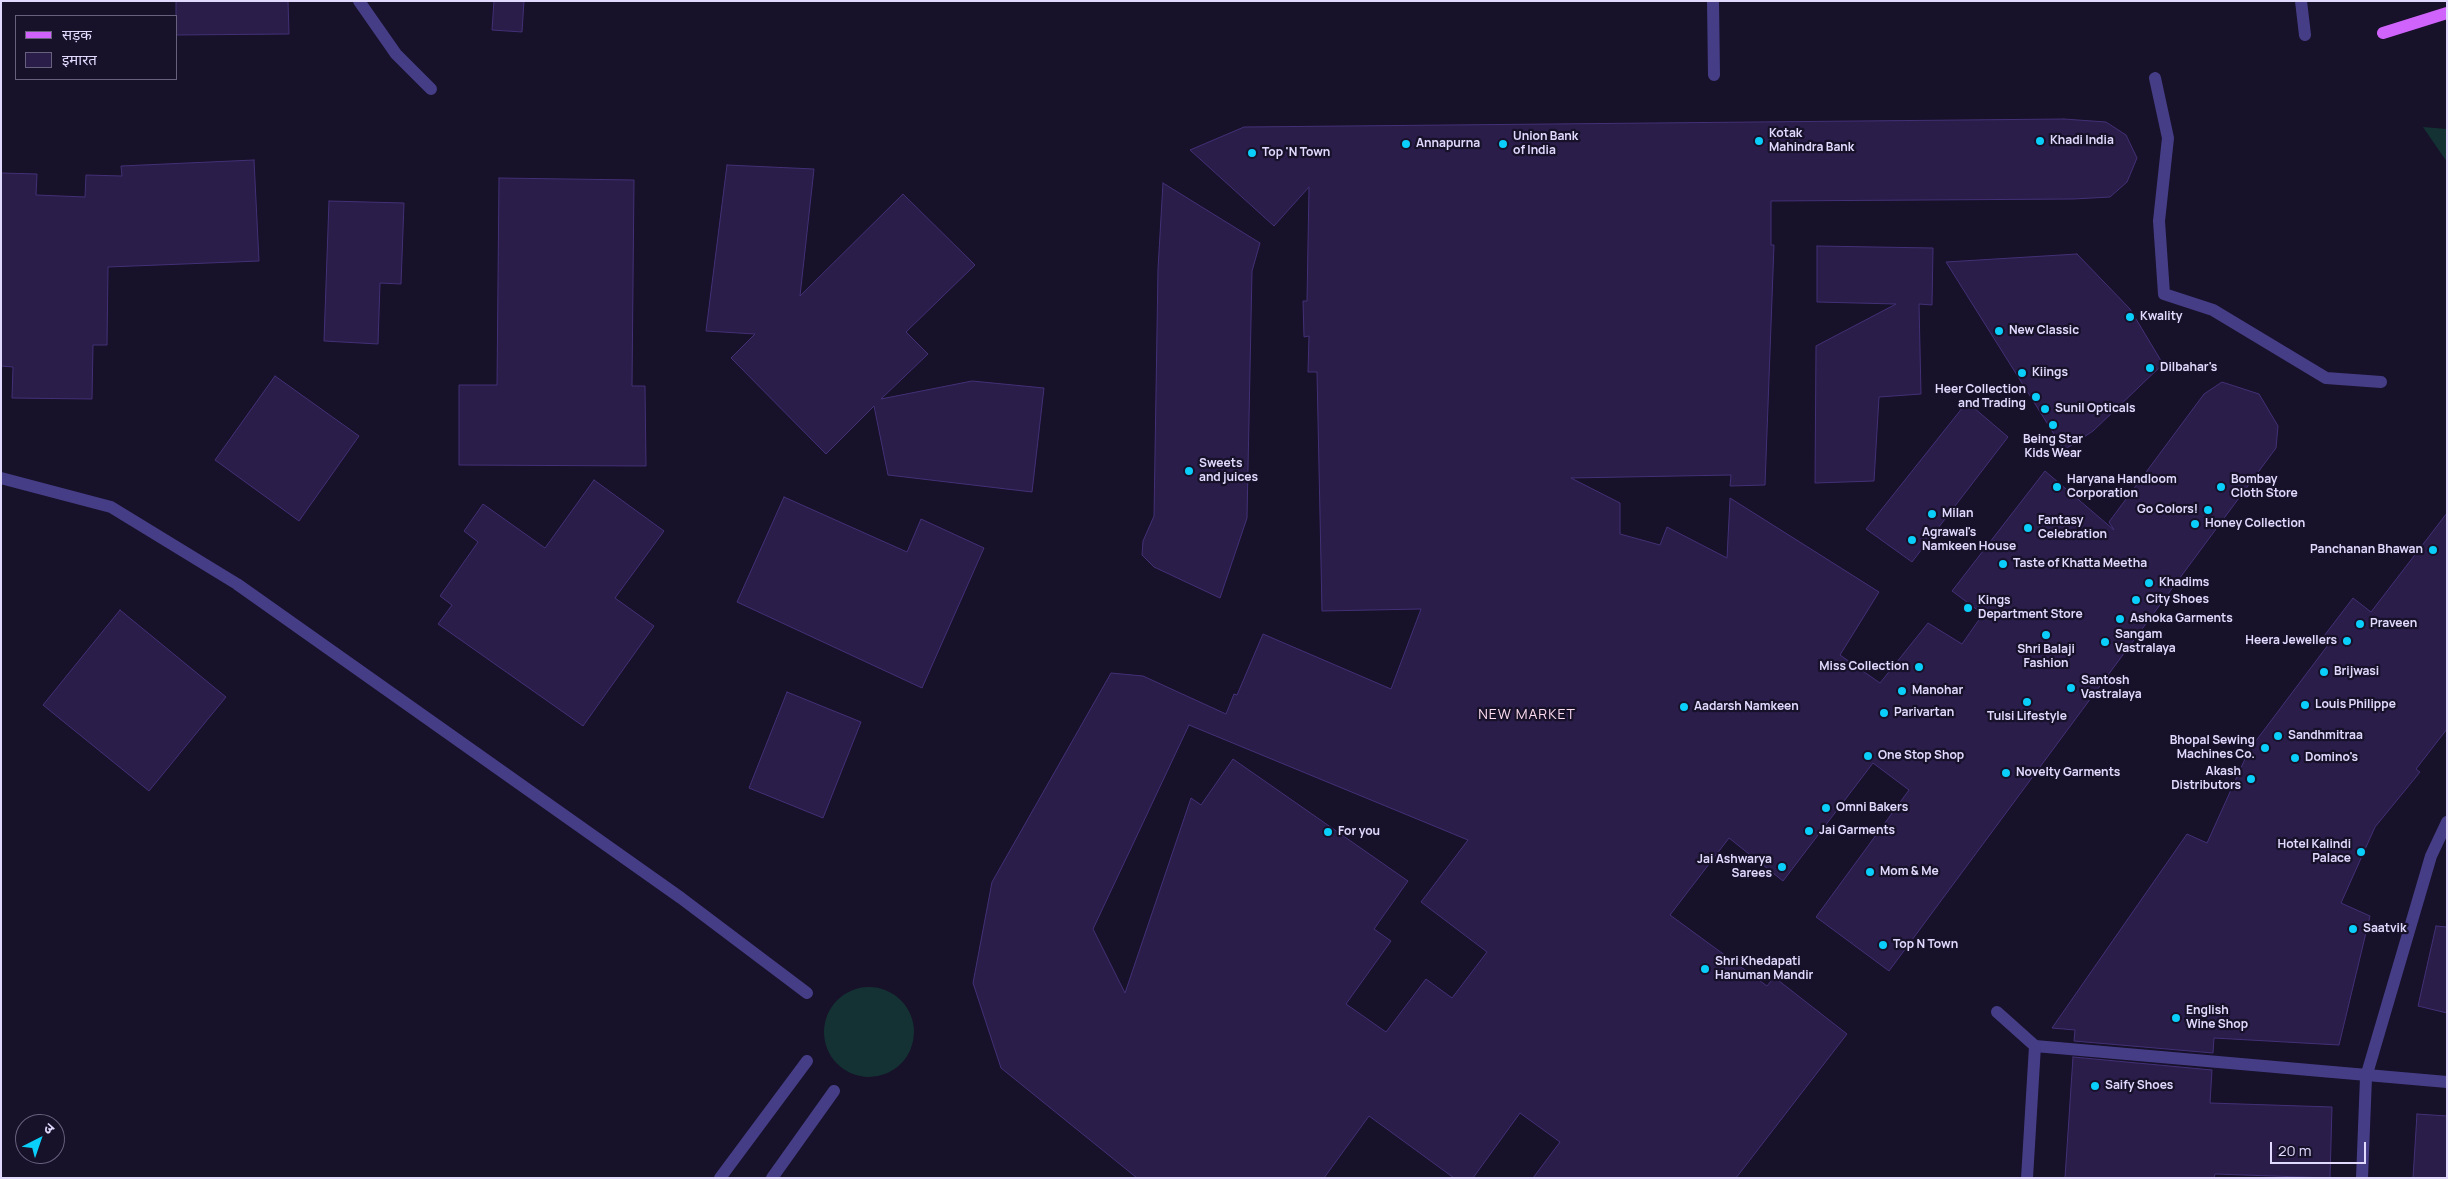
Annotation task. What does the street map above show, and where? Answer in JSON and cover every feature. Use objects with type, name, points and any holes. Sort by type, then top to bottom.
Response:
[{"type":"main road","points":[[2383,33],[2447,13]]},
{"type":"street","points":[[359,1],[396,54],[431,89]]},
{"type":"street","points":[[1713,1],[1714,75]]},
{"type":"street","points":[[2301,1],[2305,35]]},
{"type":"street","points":[[2155,78],[2168,138],[2159,221],[2164,294],[2213,310],[2326,378],[2381,382]]},
{"type":"street","points":[[1,478],[111,507],[237,584],[681,898],[807,993]]},
{"type":"street","points":[[2362,1178],[2366,1077],[2431,856],[2447,822]]},
{"type":"street","points":[[1997,1012],[2035,1046],[2366,1077],[2447,1082]]},
{"type":"street","points":[[2027,1178],[2035,1046]]},
{"type":"street","points":[[720,1178],[807,1061]]},
{"type":"street","points":[[772,1178],[834,1091]]},
{"type":"green space","points":[[2423,127],[2447,129],[2447,162],[2436,146]]},
{"type":"green space","points":[[869,987],[886,991],[901,1000],[910,1015],[914,1032],[910,1049],[901,1064],[886,1073],[869,1077],[852,1073],[837,1064],[828,1049],[824,1032],[828,1015],[837,1000],[852,991]]},
{"type":"building","points":[[176,1],[288,1],[289,34],[178,35],[178,15],[176,15]]},
{"type":"building","points":[[494,1],[524,1],[522,32],[492,30]]},
{"type":"building","points":[[2064,119],[2106,122],[2126,135],[2137,158],[2127,182],[2110,197],[2074,199],[1771,201],[1771,245],[1774,245],[1765,485],[1730,486],[1731,475],[1571,478],[1620,503],[1620,534],[1660,545],[1667,527],[1727,558],[1730,498],[1879,592],[1840,655],[1880,683],[1928,623],[1962,644],[1983,614],[1952,591],[2045,471],[2114,530],[2109,522],[2204,394],[2222,382],[2259,394],[2278,426],[2276,448],[1889,971],[1816,917],[1909,790],[1873,763],[1783,881],[1729,838],[1670,915],[1767,986],[1774,977],[1847,1034],[1736,1178],[1533,1178],[1560,1142],[1520,1113],[1473,1178],[1454,1178],[1369,1116],[1324,1178],[1137,1178],[1001,1068],[973,983],[992,882],[1111,673],[1143,676],[1226,714],[1234,694],[1237,695],[1263,634],[1391,689],[1421,609],[1322,611],[1317,372],[1308,372],[1309,336],[1304,337],[1303,301],[1307,301],[1309,187],[1274,226],[1190,150],[1244,127]],"holes":[[[1189,725],[1468,840],[1421,902],[1487,952],[1452,998],[1426,979],[1386,1032],[1346,1004],[1391,941],[1374,929],[1408,881],[1233,759],[1201,805],[1191,798],[1125,993],[1093,929]]]},
{"type":"building","points":[[254,160],[259,261],[108,267],[107,345],[93,345],[92,399],[12,398],[13,367],[1,366],[1,173],[37,174],[36,195],[85,197],[86,175],[122,176],[121,166]]},
{"type":"building","points":[[727,165],[814,169],[800,296],[903,194],[975,265],[906,332],[928,354],[881,399],[972,381],[1044,388],[1032,492],[888,475],[874,406],[826,454],[731,358],[755,334],[706,331]]},
{"type":"building","points":[[499,178],[634,180],[632,386],[645,386],[646,466],[459,465],[459,385],[497,385]]},
{"type":"building","points":[[1163,183],[1260,243],[1252,271],[1247,518],[1220,598],[1154,567],[1142,555],[1143,541],[1154,516],[1158,269]]},
{"type":"building","points":[[329,201],[404,203],[401,284],[380,283],[378,344],[324,341]]},
{"type":"building","points":[[1817,246],[1933,248],[1932,305],[1919,304],[1921,394],[1879,397],[1874,481],[1815,483],[1816,346],[1896,304],[1817,302]]},
{"type":"building","points":[[2077,254],[2130,309],[2163,364],[2093,431],[2064,450],[1946,262]]},
{"type":"building","points":[[275,376],[359,436],[299,521],[215,460]]},
{"type":"building","points":[[1967,402],[2008,437],[1912,562],[1866,529]]},
{"type":"building","points":[[594,480],[664,531],[615,598],[654,626],[583,726],[438,624],[452,605],[440,596],[478,542],[464,531],[483,504],[545,548]]},
{"type":"building","points":[[784,497],[907,552],[921,519],[984,548],[922,688],[737,602]]},
{"type":"building","points":[[2447,513],[2447,729],[2416,769],[2420,772],[2375,827],[2341,903],[2370,916],[2339,1045],[2214,1038],[2213,1053],[2074,1041],[2075,1030],[2052,1028],[2187,834],[2207,843],[2249,750],[2331,641],[2324,636],[2353,598],[2371,612]]},
{"type":"building","points":[[120,610],[226,697],[149,791],[43,705]]},
{"type":"building","points":[[787,692],[861,722],[823,818],[749,788]]},
{"type":"building","points":[[2436,926],[2447,927],[2447,1013],[2418,1006]]},
{"type":"building","points":[[2073,1057],[2212,1070],[2210,1103],[2332,1107],[2330,1178],[2215,1174],[2214,1178],[2065,1178]]},
{"type":"building","points":[[2417,1114],[2447,1116],[2447,1178],[2413,1178]]},
{"type":"place","name":"Kotak Mahindra Bank","points":[[1759,141]]},
{"type":"place","name":"Khadi India","points":[[2040,141]]},
{"type":"place","name":"Annapurna","points":[[1406,144]]},
{"type":"place","name":"Union Bank of India","points":[[1503,144]]},
{"type":"place","name":"Top 'N Town","points":[[1252,153]]},
{"type":"place","name":"Kwality","points":[[2130,317]]},
{"type":"place","name":"New Classic","points":[[1999,331]]},
{"type":"place","name":"Dilbahar's","points":[[2150,368]]},
{"type":"place","name":"Kiings","points":[[2022,373]]},
{"type":"place","name":"Heer Collection and Trading","points":[[2036,397]]},
{"type":"place","name":"Sunil Opticals","points":[[2045,409]]},
{"type":"place","name":"Being Star Kids Wear","points":[[2053,425]]},
{"type":"place","name":"Sweets and juices","points":[[1189,471]]},
{"type":"place","name":"Haryana Handloom Corporation","points":[[2057,487]]},
{"type":"place","name":"Bombay Cloth Store","points":[[2221,487]]},
{"type":"place","name":"Go Colors!","points":[[2208,510]]},
{"type":"place","name":"Milan","points":[[1932,514]]},
{"type":"place","name":"Honey Collection","points":[[2195,524]]},
{"type":"place","name":"Fantasy Celebration","points":[[2028,528]]},
{"type":"place","name":"Agrawal's Namkeen House","points":[[1912,540]]},
{"type":"place","name":"Panchanan Bhawan","points":[[2433,550]]},
{"type":"place","name":"Taste of Khatta Meetha","points":[[2003,564]]},
{"type":"place","name":"Khadims","points":[[2149,583]]},
{"type":"place","name":"City Shoes","points":[[2136,600]]},
{"type":"place","name":"Kings Department Store","points":[[1968,608]]},
{"type":"place","name":"Ashoka Garments","points":[[2120,619]]},
{"type":"place","name":"Praveen","points":[[2360,624]]},
{"type":"place","name":"Shri Balaji Fashion","points":[[2046,635]]},
{"type":"place","name":"Heera Jewellers","points":[[2347,641]]},
{"type":"place","name":"Sangam Vastralaya","points":[[2105,642]]},
{"type":"place","name":"Miss Collection","points":[[1919,667]]},
{"type":"place","name":"Brijwasi","points":[[2324,672]]},
{"type":"place","name":"Santosh Vastralaya","points":[[2071,688]]},
{"type":"place","name":"Manohar","points":[[1902,691]]},
{"type":"place","name":"Tulsi Lifestyle","points":[[2027,702]]},
{"type":"place","name":"Louis Philippe","points":[[2305,705]]},
{"type":"place","name":"Aadarsh Namkeen","points":[[1684,707]]},
{"type":"place","name":"Parivartan","points":[[1884,713]]},
{"type":"place","name":"Sandhmitraa","points":[[2278,736]]},
{"type":"place","name":"Bhopal Sewing Machines Co.","points":[[2265,748]]},
{"type":"place","name":"One Stop Shop","points":[[1868,756]]},
{"type":"place","name":"Domino's","points":[[2295,758]]},
{"type":"place","name":"Novelty Garments","points":[[2006,773]]},
{"type":"place","name":"Akash Distributors","points":[[2251,779]]},
{"type":"place","name":"Omni Bakers","points":[[1826,808]]},
{"type":"place","name":"Jai Garments","points":[[1809,831]]},
{"type":"place","name":"For you","points":[[1328,832]]},
{"type":"place","name":"Hotel Kalindi Palace","points":[[2361,852]]},
{"type":"place","name":"Jai Ashwarya Sarees","points":[[1782,867]]},
{"type":"place","name":"Mom & Me","points":[[1870,872]]},
{"type":"place","name":"Saatvik","points":[[2353,929]]},
{"type":"place","name":"Top N Town","points":[[1883,945]]},
{"type":"place","name":"Shri Khedapati Hanuman Mandir","points":[[1705,969]]},
{"type":"place","name":"English Wine Shop","points":[[2176,1018]]},
{"type":"place","name":"Saify Shoes","points":[[2095,1086]]},
{"type":"district","name":"NEW MARKET","points":[[1527,715]]}]
